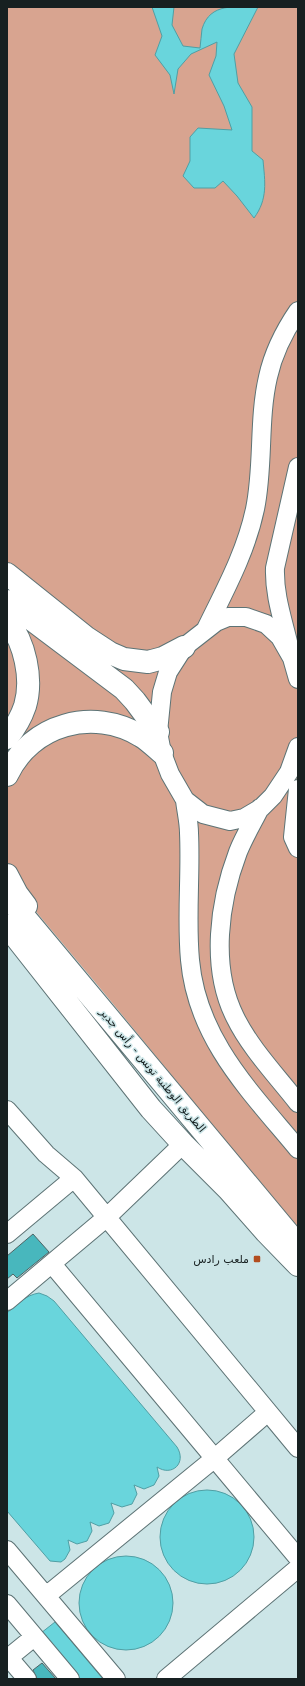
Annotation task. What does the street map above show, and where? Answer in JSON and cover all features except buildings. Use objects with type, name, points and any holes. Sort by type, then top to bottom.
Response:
[{"type":"main road","points":[[7,574],[87,638],[110,653],[124,659],[148,662],[163,658],[184,647]]},
{"type":"main road","points":[[7,601],[124,689],[158,732]]},
{"type":"main road","points":[[7,620],[16,635],[23,653],[28,687],[26,704],[21,717],[7,738]]},
{"type":"main road","points":[[7,775],[19,756],[30,744],[44,734],[58,727],[72,723],[99,721],[109,723],[141,736],[162,753]]},
{"type":"main road","points":[[7,875],[17,894],[73,975]]},
{"type":"main road","name":"الطريق الوطنية تونس - رأس جدير","points":[[7,896],[298,1245]]},
{"type":"main road","name":"الطريق الوطنية تونس - رأس جدير","points":[[7,926],[151,1109],[182,1144],[229,1190],[266,1232],[298,1265]]},
{"type":"street","points":[[206,629],[239,561],[249,534],[255,508],[262,456],[264,400],[268,376],[281,342],[298,311]]},
{"type":"street","points":[[298,467],[275,568],[275,583],[298,679]]},
{"type":"street","points":[[292,658],[280,637],[266,624],[246,617],[228,617],[216,622],[184,647],[168,672],[162,692],[158,732],[162,753],[170,774],[185,800],[203,814],[230,821],[244,818],[261,808],[273,796],[286,777],[298,747]]},
{"type":"street","points":[[298,789],[293,838],[298,848]]},
{"type":"street","points":[[185,800],[189,832],[190,961],[197,1000],[207,1026],[219,1049],[240,1078],[298,1149]]},
{"type":"street","points":[[261,808],[239,850],[226,889],[219,939],[221,966],[227,995],[235,1017],[249,1040],[298,1103]]},
{"type":"street","points":[[7,1110],[46,1154],[74,1178],[298,1448]]},
{"type":"street","points":[[7,1301],[107,1217],[182,1144]]},
{"type":"street","points":[[7,1234],[74,1178]]},
{"type":"street","points":[[52,1264],[298,1558]]},
{"type":"street","points":[[46,1596],[215,1458],[268,1412]]},
{"type":"street","points":[[7,1550],[116,1679]]},
{"type":"street","points":[[166,1679],[298,1568]]},
{"type":"street","points":[[7,1604],[70,1679]]},
{"type":"street","points":[[27,1679],[8,1659],[34,1637]]},
{"type":"shaded area","points":[[7,7],[298,7],[298,1229],[7,877]]},
{"type":"water","points":[[152,7],[174,7],[172,25],[183,46],[200,48],[202,29],[206,20],[211,14],[217,10],[225,8],[258,7],[234,54],[238,83],[252,107],[252,151],[263,160],[265,183],[264,197],[262,204],[254,218],[223,181],[215,188],[194,188],[183,176],[190,161],[190,137],[198,128],[232,130],[224,106],[209,75],[216,56],[217,42],[191,54],[178,69],[174,94],[170,75],[155,55],[162,36]]},
{"type":"water","points":[[39,1293],[54,1301],[177,1447],[180,1453],[179,1463],[173,1469],[163,1470],[157,1467],[159,1476],[154,1485],[144,1489],[134,1485],[137,1494],[132,1504],[122,1507],[111,1503],[114,1513],[109,1523],[99,1526],[90,1522],[92,1531],[87,1541],[77,1544],[68,1540],[70,1550],[65,1559],[61,1562],[50,1561],[7,1511],[7,1313],[26,1298]]},
{"type":"water","points":[[207,1490],[225,1494],[240,1504],[250,1519],[254,1537],[250,1555],[240,1570],[225,1580],[207,1584],[189,1580],[174,1570],[164,1555],[160,1537],[164,1519],[174,1504],[189,1494]]},
{"type":"water","points":[[126,1556],[144,1560],[159,1570],[169,1585],[173,1603],[169,1621],[159,1636],[144,1646],[126,1650],[108,1646],[93,1636],[83,1621],[79,1603],[83,1585],[93,1570],[108,1560]]},
{"type":"water","points":[[55,1622],[103,1679],[79,1679],[41,1633]]},
{"type":"place","name":"ملعب رادس","points":[[257,1259]]}]
